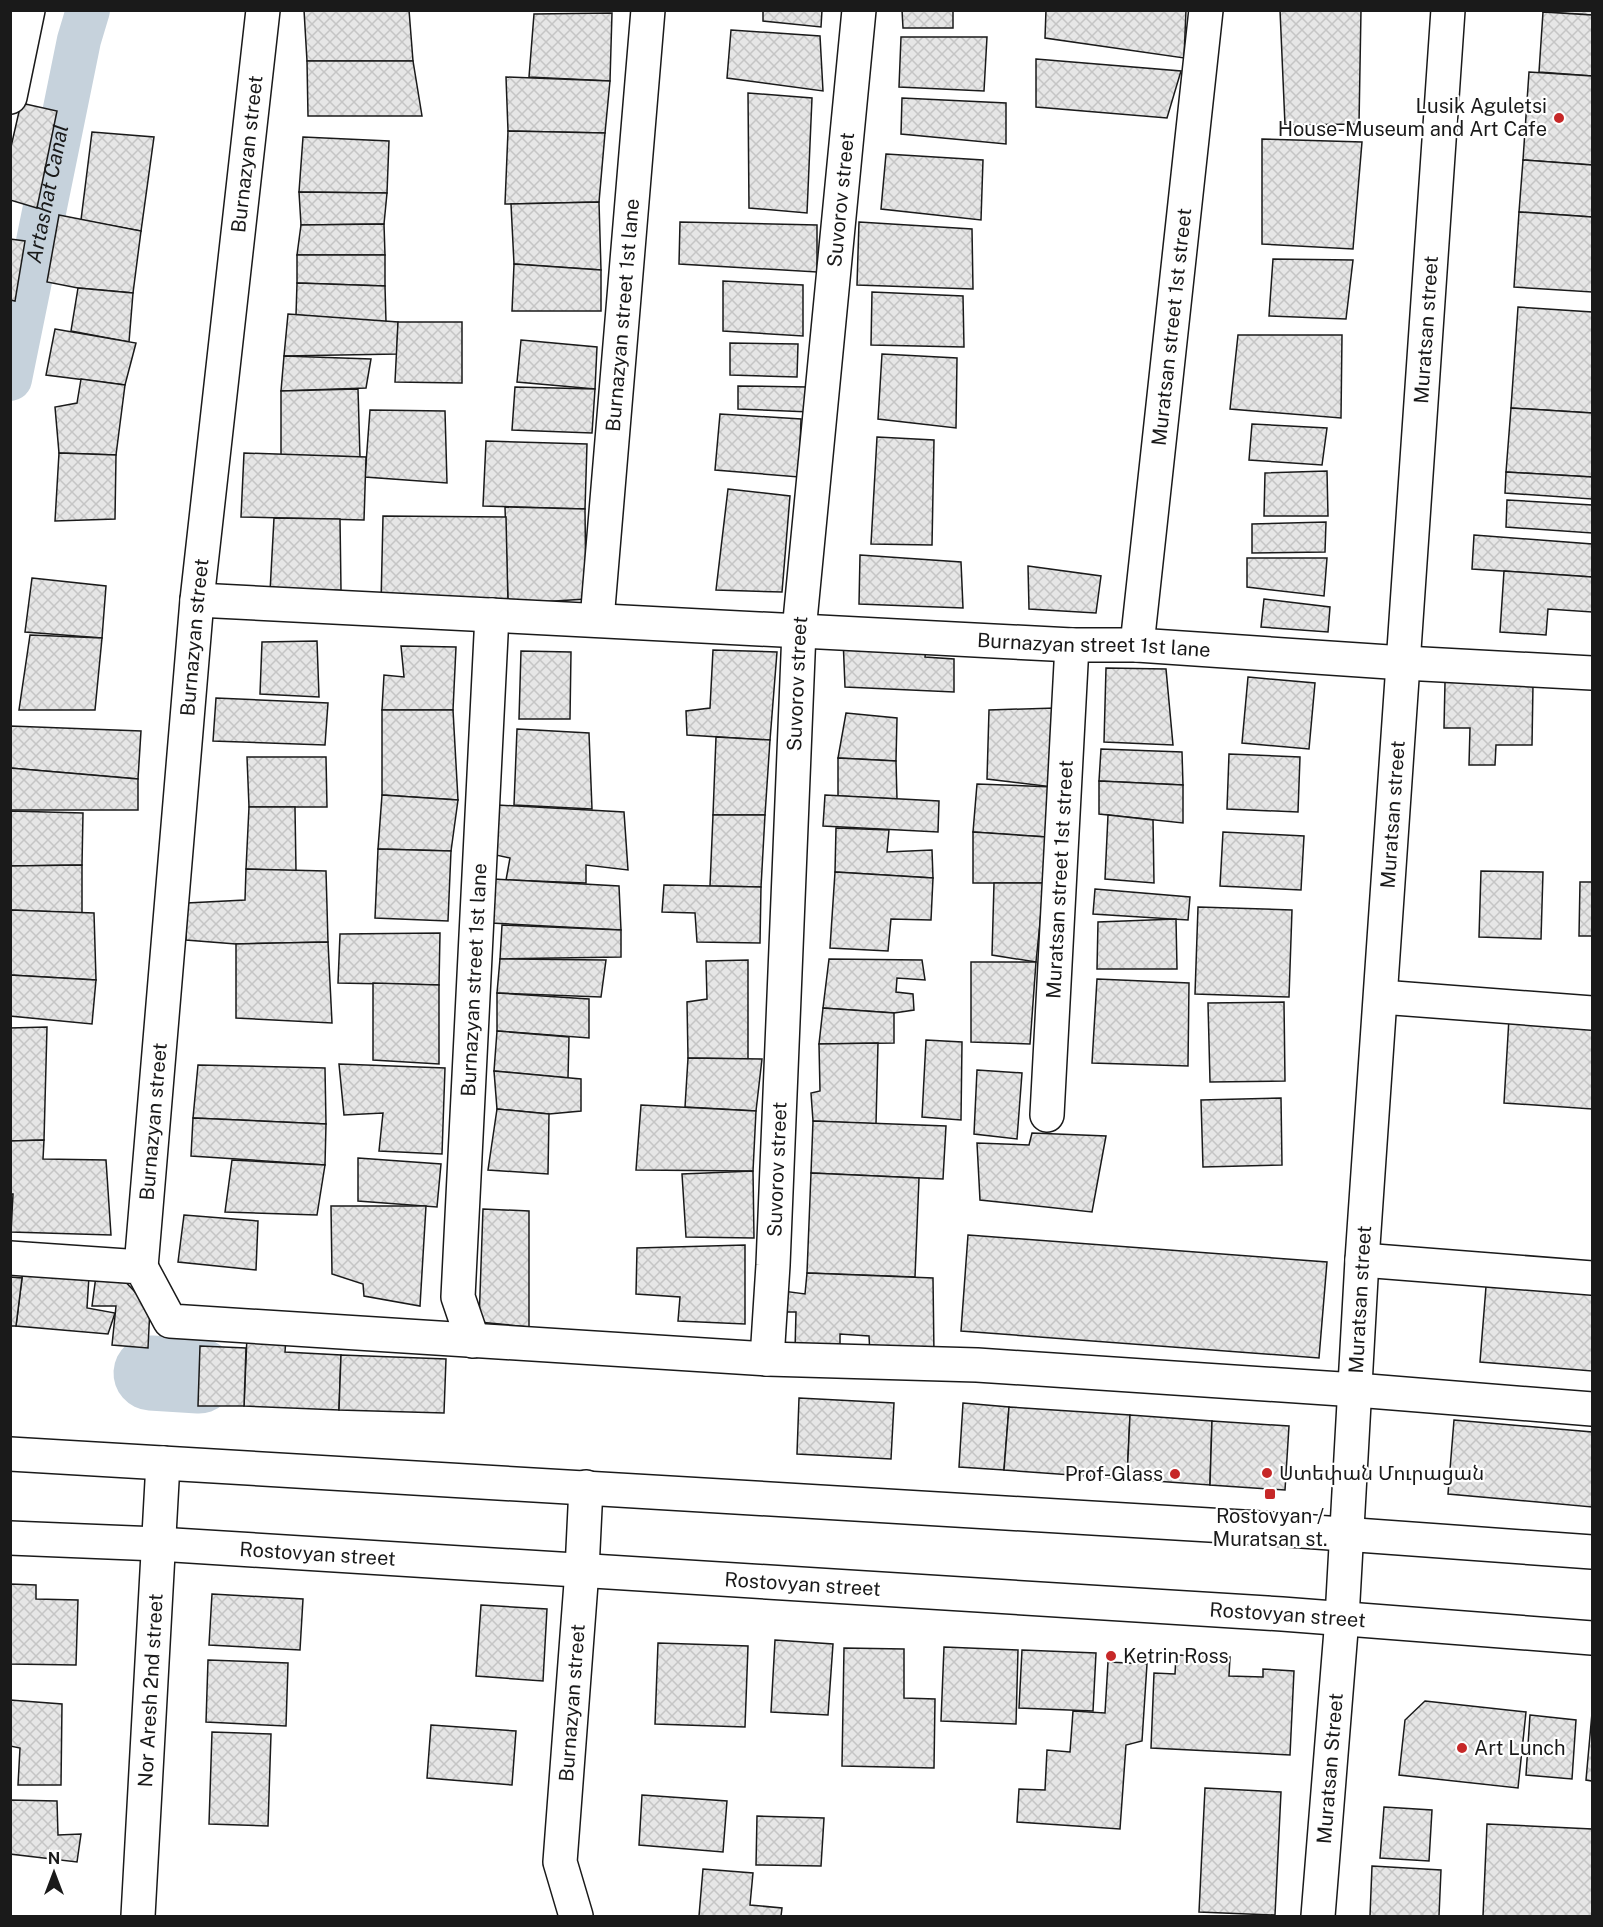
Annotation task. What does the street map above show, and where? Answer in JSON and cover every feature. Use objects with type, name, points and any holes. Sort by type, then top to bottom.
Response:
[{"type":"street","points":[[10,97],[28,10]]},
{"type":"street","name":"Burnazyan street","points":[[141,1267],[197,600],[263,10]]},
{"type":"street","name":"Burnazyan street 1st lane","points":[[597,620],[648,10]]},
{"type":"street","name":"Suvorov street","points":[[767,1359],[773,1265],[799,631],[859,10]]},
{"type":"street","name":"Muratsan street 1st street","points":[[1137,645],[1206,10]]},
{"type":"street","name":"Muratsan street","points":[[1342,1618],[1362,1260],[1448,10]]},
{"type":"street","name":"Burnazyan street 1st lane","points":[[197,600],[1072,645],[1137,645],[1593,673]]},
{"type":"street","name":"Burnazyan street 1st lane","points":[[473,1341],[458,1297],[492,615]]},
{"type":"street","name":"Muratsan street 1st street","points":[[1047,1115],[1072,645]]},
{"type":"street","points":[[1381,997],[1593,1013]]},
{"type":"street","points":[[10,1258],[141,1267],[170,1321],[767,1359],[977,1365],[1356,1390],[1593,1409]]},
{"type":"street","points":[[1362,1260],[1593,1278]]},
{"type":"street","points":[[10,1454],[1348,1534],[1593,1552]]},
{"type":"street","name":"Nor Aresh 2nd street","points":[[138,1917],[162,1463]]},
{"type":"street","name":"Burnazyan street","points":[[576,1917],[560,1862],[586,1487]]},
{"type":"street","name":"Rostovyan street","points":[[10,1538],[158,1544],[1342,1618],[1593,1638]]},
{"type":"street","name":"Muratsan Street","points":[[1318,1917],[1342,1618]]},
{"type":"building","points":[[304,10],[409,10],[413,61],[307,61]]},
{"type":"building","points":[[763,10],[822,10],[821,27],[763,21]]},
{"type":"building","points":[[902,10],[953,10],[953,28],[903,28]]},
{"type":"building","points":[[1046,10],[1186,10],[1184,58],[1045,38]]},
{"type":"building","points":[[1280,10],[1361,10],[1359,124],[1285,125]]},
{"type":"building","points":[[1543,10],[1592,10],[1592,15],[1543,12]]},
{"type":"building","points":[[1543,12],[1592,15],[1592,76],[1539,72]]},
{"type":"building","points":[[612,13],[610,81],[529,77],[534,14]]},
{"type":"building","points":[[731,30],[820,36],[823,91],[727,78]]},
{"type":"building","points":[[901,37],[987,37],[984,91],[899,87]]},
{"type":"building","points":[[1036,59],[1181,71],[1167,118],[1036,107]]},
{"type":"building","points":[[307,61],[413,61],[422,116],[308,116]]},
{"type":"building","name":"Lusik Aguletsi House-Museum and Art Cafe","points":[[1529,72],[1592,76],[1592,165],[1523,160]]},
{"type":"building","points":[[506,77],[610,81],[605,133],[508,131]]},
{"type":"building","points":[[748,93],[812,98],[807,213],[749,208]]},
{"type":"building","points":[[902,98],[1006,103],[1006,144],[901,134]]},
{"type":"building","points":[[21,103],[57,111],[37,208],[10,200],[10,151]]},
{"type":"building","points":[[508,131],[605,133],[599,202],[505,204]]},
{"type":"building","points":[[92,132],[154,137],[141,231],[81,220]]},
{"type":"building","points":[[303,137],[389,141],[387,193],[299,192]]},
{"type":"building","points":[[1262,139],[1362,142],[1353,249],[1262,244]]},
{"type":"building","points":[[886,154],[983,160],[981,220],[881,209]]},
{"type":"building","points":[[1523,160],[1592,165],[1592,217],[1519,212]]},
{"type":"building","points":[[299,192],[387,193],[384,224],[301,225]]},
{"type":"building","points":[[599,202],[601,270],[514,264],[511,204]]},
{"type":"building","points":[[1519,212],[1592,217],[1592,292],[1514,287]]},
{"type":"building","points":[[59,215],[141,231],[133,293],[78,288],[47,282]]},
{"type":"building","points":[[680,222],[817,225],[817,272],[679,264]]},
{"type":"building","points":[[859,222],[972,229],[973,289],[857,285]]},
{"type":"building","points":[[384,224],[385,255],[297,255],[301,225]]},
{"type":"building","points":[[10,239],[25,241],[15,301],[10,300]]},
{"type":"building","points":[[297,255],[385,255],[385,286],[297,283]]},
{"type":"building","points":[[1273,259],[1353,260],[1346,319],[1269,316]]},
{"type":"building","points":[[514,264],[601,270],[601,311],[512,311]]},
{"type":"building","points":[[723,281],[803,285],[803,336],[723,331]]},
{"type":"building","points":[[297,283],[385,286],[386,322],[296,315]]},
{"type":"building","points":[[78,288],[133,293],[129,342],[71,331]]},
{"type":"building","points":[[872,292],[963,296],[964,347],[871,345]]},
{"type":"building","points":[[1518,307],[1592,312],[1592,413],[1511,408]]},
{"type":"building","points":[[288,314],[398,322],[397,354],[284,356]]},
{"type":"building","points":[[398,322],[462,322],[462,383],[395,382]]},
{"type":"building","points":[[55,329],[136,343],[125,385],[46,375]]},
{"type":"building","points":[[1238,335],[1342,335],[1341,418],[1230,409]]},
{"type":"building","points":[[521,340],[597,347],[595,389],[517,382]]},
{"type":"building","points":[[730,343],[798,344],[797,377],[730,375]]},
{"type":"building","points":[[882,354],[957,358],[956,428],[878,419]]},
{"type":"building","points":[[284,356],[371,359],[366,388],[281,391]]},
{"type":"building","points":[[81,379],[125,385],[116,455],[59,453],[55,407],[77,403]]},
{"type":"building","points":[[738,386],[808,387],[810,412],[738,409]]},
{"type":"building","points":[[515,387],[595,389],[592,433],[512,430]]},
{"type":"building","points":[[358,389],[360,457],[281,455],[281,391]]},
{"type":"building","points":[[1511,408],[1592,413],[1592,477],[1506,472]]},
{"type":"building","points":[[370,410],[445,411],[447,483],[365,477]]},
{"type":"building","points":[[720,414],[801,419],[799,477],[715,470]]},
{"type":"building","points":[[1252,424],[1327,428],[1322,465],[1249,460]]},
{"type":"building","points":[[877,437],[934,440],[932,545],[871,544]]},
{"type":"building","points":[[486,441],[587,444],[585,509],[483,506]]},
{"type":"building","points":[[59,453],[116,455],[115,519],[55,521]]},
{"type":"building","points":[[244,453],[366,457],[364,520],[241,517]]},
{"type":"building","points":[[1327,471],[1328,516],[1264,516],[1265,473]]},
{"type":"building","points":[[1506,472],[1592,477],[1592,499],[1505,493]]},
{"type":"building","points":[[728,489],[790,496],[782,592],[716,590]]},
{"type":"building","points":[[1507,500],[1592,505],[1592,533],[1506,527]]},
{"type":"building","points":[[505,507],[585,509],[586,599],[508,604]]},
{"type":"building","points":[[383,516],[506,517],[508,604],[381,604]]},
{"type":"building","points":[[274,518],[340,519],[341,590],[270,592]]},
{"type":"building","points":[[1326,522],[1325,552],[1252,553],[1252,524]]},
{"type":"building","points":[[1474,535],[1592,544],[1592,577],[1472,569]]},
{"type":"building","points":[[860,555],[961,562],[963,608],[859,604]]},
{"type":"building","points":[[1247,558],[1327,558],[1324,596],[1247,587]]},
{"type":"building","points":[[1028,566],[1101,576],[1096,613],[1029,609]]},
{"type":"building","points":[[1504,571],[1592,577],[1592,612],[1548,609],[1546,635],[1500,632]]},
{"type":"building","points":[[32,578],[106,586],[102,638],[25,632]]},
{"type":"building","points":[[1264,599],[1330,607],[1328,632],[1261,627]]},
{"type":"building","points":[[30,635],[102,638],[95,710],[19,710]]},
{"type":"building","points":[[843,638],[927,641],[925,657],[954,659],[954,692],[845,687]]},
{"type":"building","points":[[317,641],[319,697],[260,694],[262,642]]},
{"type":"building","points":[[401,646],[456,647],[453,710],[382,710],[384,675],[404,677]]},
{"type":"building","points":[[713,650],[777,652],[770,740],[687,735],[686,711],[710,708]]},
{"type":"building","points":[[521,651],[571,652],[570,719],[519,719]]},
{"type":"building","points":[[1106,668],[1166,669],[1173,745],[1104,742]]},
{"type":"building","points":[[1248,677],[1315,683],[1309,749],[1242,743]]},
{"type":"building","points":[[1445,682],[1533,684],[1532,745],[1496,745],[1495,765],[1469,765],[1470,728],[1444,728]]},
{"type":"building","points":[[216,698],[328,703],[325,745],[213,741]]},
{"type":"building","points":[[1055,708],[1053,787],[987,779],[989,710]]},
{"type":"building","points":[[382,710],[453,710],[458,800],[382,795]]},
{"type":"building","points":[[846,713],[897,718],[896,761],[838,758]]},
{"type":"building","points":[[10,726],[141,731],[138,779],[10,768]]},
{"type":"building","points":[[517,729],[589,733],[592,809],[514,805]]},
{"type":"building","points":[[716,737],[770,740],[765,815],[713,815]]},
{"type":"building","points":[[1101,749],[1182,752],[1183,785],[1099,781]]},
{"type":"building","points":[[1229,754],[1300,757],[1298,812],[1227,809]]},
{"type":"building","points":[[247,757],[326,757],[327,807],[249,807]]},
{"type":"building","points":[[838,758],[896,761],[897,799],[838,796]]},
{"type":"building","points":[[10,768],[138,779],[138,810],[10,810]]},
{"type":"building","points":[[1099,781],[1183,785],[1183,823],[1099,814]]},
{"type":"building","points":[[977,784],[1053,787],[1047,837],[973,832]]},
{"type":"building","points":[[382,795],[458,800],[451,851],[378,849]]},
{"type":"building","points":[[825,795],[939,801],[938,832],[823,826]]},
{"type":"building","points":[[497,805],[624,812],[628,870],[586,865],[586,883],[506,880],[510,858],[491,854]]},
{"type":"building","points":[[249,807],[295,807],[296,871],[246,869]]},
{"type":"building","points":[[10,811],[83,813],[82,865],[10,866]]},
{"type":"building","points":[[713,815],[765,815],[761,887],[710,886]]},
{"type":"building","points":[[1108,815],[1153,820],[1154,883],[1105,879]]},
{"type":"building","points":[[836,828],[889,830],[887,852],[932,850],[933,878],[835,872]]},
{"type":"building","points":[[973,832],[1047,837],[1044,883],[973,883]]},
{"type":"building","points":[[1223,832],[1304,836],[1301,890],[1220,886]]},
{"type":"building","points":[[378,849],[451,851],[448,921],[375,918]]},
{"type":"building","points":[[82,865],[82,913],[10,910],[10,866]]},
{"type":"building","points":[[246,869],[326,871],[328,942],[236,944],[186,940],[187,903],[245,900]]},
{"type":"building","points":[[1481,871],[1543,872],[1541,939],[1479,937]]},
{"type":"building","points":[[835,872],[933,878],[931,920],[891,919],[888,951],[830,948]]},
{"type":"building","points":[[494,879],[619,886],[621,930],[491,923]]},
{"type":"building","points":[[1580,882],[1592,882],[1592,936],[1579,936]]},
{"type":"building","points":[[994,883],[1044,883],[1036,962],[992,955]]},
{"type":"building","points":[[664,885],[761,887],[760,943],[697,942],[695,913],[662,912]]},
{"type":"building","points":[[1095,889],[1190,897],[1188,920],[1093,914]]},
{"type":"building","points":[[1198,907],[1292,910],[1289,997],[1195,994]]},
{"type":"building","points":[[10,910],[94,913],[96,980],[10,975]]},
{"type":"building","points":[[1176,919],[1177,969],[1097,969],[1098,922]]},
{"type":"building","points":[[502,925],[621,930],[621,957],[500,959]]},
{"type":"building","points":[[440,933],[439,985],[338,983],[340,934]]},
{"type":"building","points":[[328,942],[332,1023],[236,1018],[236,944]]},
{"type":"building","points":[[500,959],[606,960],[601,997],[497,993]]},
{"type":"building","points":[[829,959],[922,960],[925,980],[897,978],[896,992],[913,994],[914,1010],[894,1013],[823,1008]]},
{"type":"building","points":[[748,960],[748,1059],[688,1058],[687,1002],[707,999],[706,961]]},
{"type":"building","points":[[971,962],[1036,962],[1030,1044],[971,1042]]},
{"type":"building","points":[[10,975],[96,980],[92,1024],[10,1016]]},
{"type":"building","points":[[1097,979],[1189,983],[1188,1066],[1092,1063]]},
{"type":"building","points":[[373,983],[439,985],[439,1064],[373,1060]]},
{"type":"building","points":[[497,993],[589,999],[589,1038],[497,1031]]},
{"type":"building","points":[[1284,1002],[1285,1081],[1210,1082],[1208,1003]]},
{"type":"building","points":[[823,1008],[894,1013],[894,1043],[819,1044]]},
{"type":"building","points":[[1509,1018],[1592,1024],[1592,1109],[1504,1103]]},
{"type":"building","points":[[47,1027],[44,1140],[10,1141],[10,1028]]},
{"type":"building","points":[[497,1031],[569,1037],[568,1078],[494,1071]]},
{"type":"building","points":[[926,1040],[962,1042],[961,1120],[922,1117]]},
{"type":"building","points":[[878,1043],[876,1124],[813,1121],[811,1093],[820,1091],[819,1044]]},
{"type":"building","points":[[688,1058],[762,1059],[756,1111],[685,1107]]},
{"type":"building","points":[[339,1064],[445,1068],[442,1154],[379,1151],[383,1113],[344,1115]]},
{"type":"building","points":[[198,1065],[325,1068],[326,1124],[193,1118]]},
{"type":"building","points":[[977,1070],[1022,1073],[1017,1139],[974,1134]]},
{"type":"building","points":[[494,1071],[581,1079],[581,1111],[549,1114],[497,1109]]},
{"type":"building","points":[[1281,1098],[1282,1165],[1203,1167],[1201,1100]]},
{"type":"building","points":[[641,1105],[756,1111],[753,1171],[636,1170]]},
{"type":"building","points":[[497,1109],[549,1114],[548,1174],[488,1170]]},
{"type":"building","points":[[193,1118],[326,1124],[325,1165],[191,1156]]},
{"type":"building","points":[[813,1121],[946,1126],[943,1179],[811,1173]]},
{"type":"building","points":[[1032,1133],[1106,1136],[1092,1212],[980,1200],[977,1143],[1029,1145]]},
{"type":"building","points":[[44,1140],[43,1159],[106,1160],[111,1235],[11,1232],[13,1194],[10,1194],[10,1141]]},
{"type":"building","points":[[358,1158],[441,1164],[437,1207],[358,1201]]},
{"type":"building","points":[[232,1160],[325,1165],[317,1215],[225,1212]]},
{"type":"building","points":[[753,1171],[754,1238],[686,1237],[682,1174]]},
{"type":"building","points":[[811,1173],[919,1178],[915,1277],[807,1273]]},
{"type":"building","points":[[331,1206],[426,1206],[420,1306],[364,1296],[363,1284],[332,1274]]},
{"type":"building","points":[[483,1209],[529,1211],[529,1327],[479,1322]]},
{"type":"building","points":[[184,1215],[258,1221],[256,1270],[178,1262]]},
{"type":"building","points":[[968,1235],[1327,1262],[1319,1358],[961,1331]]},
{"type":"building","points":[[745,1245],[745,1324],[678,1321],[680,1297],[636,1294],[637,1248]]},
{"type":"building","points":[[23,1270],[89,1276],[87,1308],[115,1313],[108,1334],[16,1326]]},
{"type":"building","points":[[807,1273],[933,1278],[934,1355],[870,1354],[869,1336],[840,1334],[840,1352],[795,1350],[796,1312],[783,1312],[783,1291],[805,1294]]},
{"type":"building","points":[[1487,1274],[1592,1282],[1592,1371],[1480,1362]]},
{"type":"building","points":[[96,1276],[120,1276],[150,1308],[148,1348],[112,1345],[116,1306],[92,1306]]},
{"type":"building","points":[[10,1277],[22,1278],[16,1326],[10,1326]]},
{"type":"building","points":[[247,1336],[286,1338],[285,1352],[341,1355],[339,1410],[244,1406]]},
{"type":"building","points":[[200,1346],[246,1348],[244,1406],[198,1406]]},
{"type":"building","points":[[341,1355],[446,1359],[444,1413],[339,1410]]},
{"type":"building","points":[[799,1398],[894,1403],[891,1459],[797,1454]]},
{"type":"building","points":[[963,1403],[1009,1407],[1004,1470],[959,1467]]},
{"type":"building","points":[[1009,1407],[1130,1415],[1127,1479],[1004,1470]]},
{"type":"building","points":[[1130,1415],[1212,1421],[1210,1485],[1127,1479]]},
{"type":"building","points":[[1454,1420],[1592,1432],[1592,1507],[1448,1494]]},
{"type":"building","points":[[1212,1421],[1289,1426],[1285,1490],[1210,1485]]},
{"type":"building","points":[[10,1584],[36,1585],[36,1599],[78,1600],[76,1665],[10,1664]]},
{"type":"building","points":[[212,1594],[303,1599],[300,1650],[209,1645]]},
{"type":"building","points":[[481,1605],[547,1609],[543,1681],[476,1676]]},
{"type":"building","points":[[775,1640],[833,1644],[828,1715],[771,1712]]},
{"type":"building","points":[[658,1643],[748,1646],[745,1727],[655,1724]]},
{"type":"building","points":[[944,1647],[1018,1650],[1016,1724],[941,1721]]},
{"type":"building","points":[[844,1648],[904,1649],[904,1698],[935,1699],[934,1768],[842,1766]]},
{"type":"building","points":[[1022,1650],[1096,1653],[1093,1711],[1019,1708]]},
{"type":"building","points":[[1176,1655],[1230,1657],[1229,1676],[1263,1677],[1263,1669],[1294,1671],[1290,1755],[1151,1748],[1154,1673],[1175,1674]]},
{"type":"building","points":[[208,1660],[288,1663],[286,1726],[206,1722]]},
{"type":"building","points":[[1108,1662],[1147,1664],[1142,1741],[1126,1745],[1120,1829],[1017,1822],[1019,1789],[1045,1790],[1047,1750],[1070,1752],[1073,1711],[1105,1713]]},
{"type":"building","points":[[10,1700],[62,1704],[61,1785],[18,1785],[20,1748],[10,1746]]},
{"type":"building","name":"Art Lunch","points":[[1425,1701],[1526,1712],[1518,1788],[1399,1775],[1405,1720]]},
{"type":"building","points":[[1592,1713],[1592,1781],[1586,1780]]},
{"type":"building","points":[[1530,1715],[1576,1720],[1572,1779],[1526,1775]]},
{"type":"building","points":[[431,1725],[516,1731],[512,1785],[427,1778]]},
{"type":"building","points":[[212,1732],[271,1734],[268,1826],[209,1824]]},
{"type":"building","points":[[1205,1788],[1281,1792],[1275,1915],[1199,1912]]},
{"type":"building","points":[[642,1795],[727,1801],[723,1852],[639,1845]]},
{"type":"building","points":[[10,1800],[57,1801],[58,1835],[81,1834],[77,1862],[10,1854]]},
{"type":"building","points":[[1384,1807],[1432,1810],[1429,1861],[1380,1858]]},
{"type":"building","points":[[757,1816],[824,1818],[821,1866],[756,1865]]},
{"type":"building","points":[[1487,1824],[1592,1829],[1592,1916],[1483,1916]]},
{"type":"building","points":[[1372,1866],[1441,1870],[1439,1916],[1370,1916]]},
{"type":"building","points":[[703,1869],[753,1873],[750,1905],[782,1908],[781,1916],[699,1916]]},
{"type":"waterway","name":"Artashat Canal","points":[[10,379],[79,40],[88,10]]},
{"type":"waterway","points":[[151,1373],[199,1376]]},
{"type":"place","name":"Lusik Aguletsi House-Museum and Art Cafe","points":[[1559,118]]},
{"type":"place","name":"Ստեփան Մուրացան","points":[[1267,1473]]},
{"type":"place","name":"Prof-Glass","points":[[1175,1474]]},
{"type":"place","name":"Rostovyan / Muratsan st.","points":[[1270,1494]]},
{"type":"place","name":"Ketrin Ross","points":[[1111,1656]]},
{"type":"place","name":"Art Lunch","points":[[1462,1748]]}]
